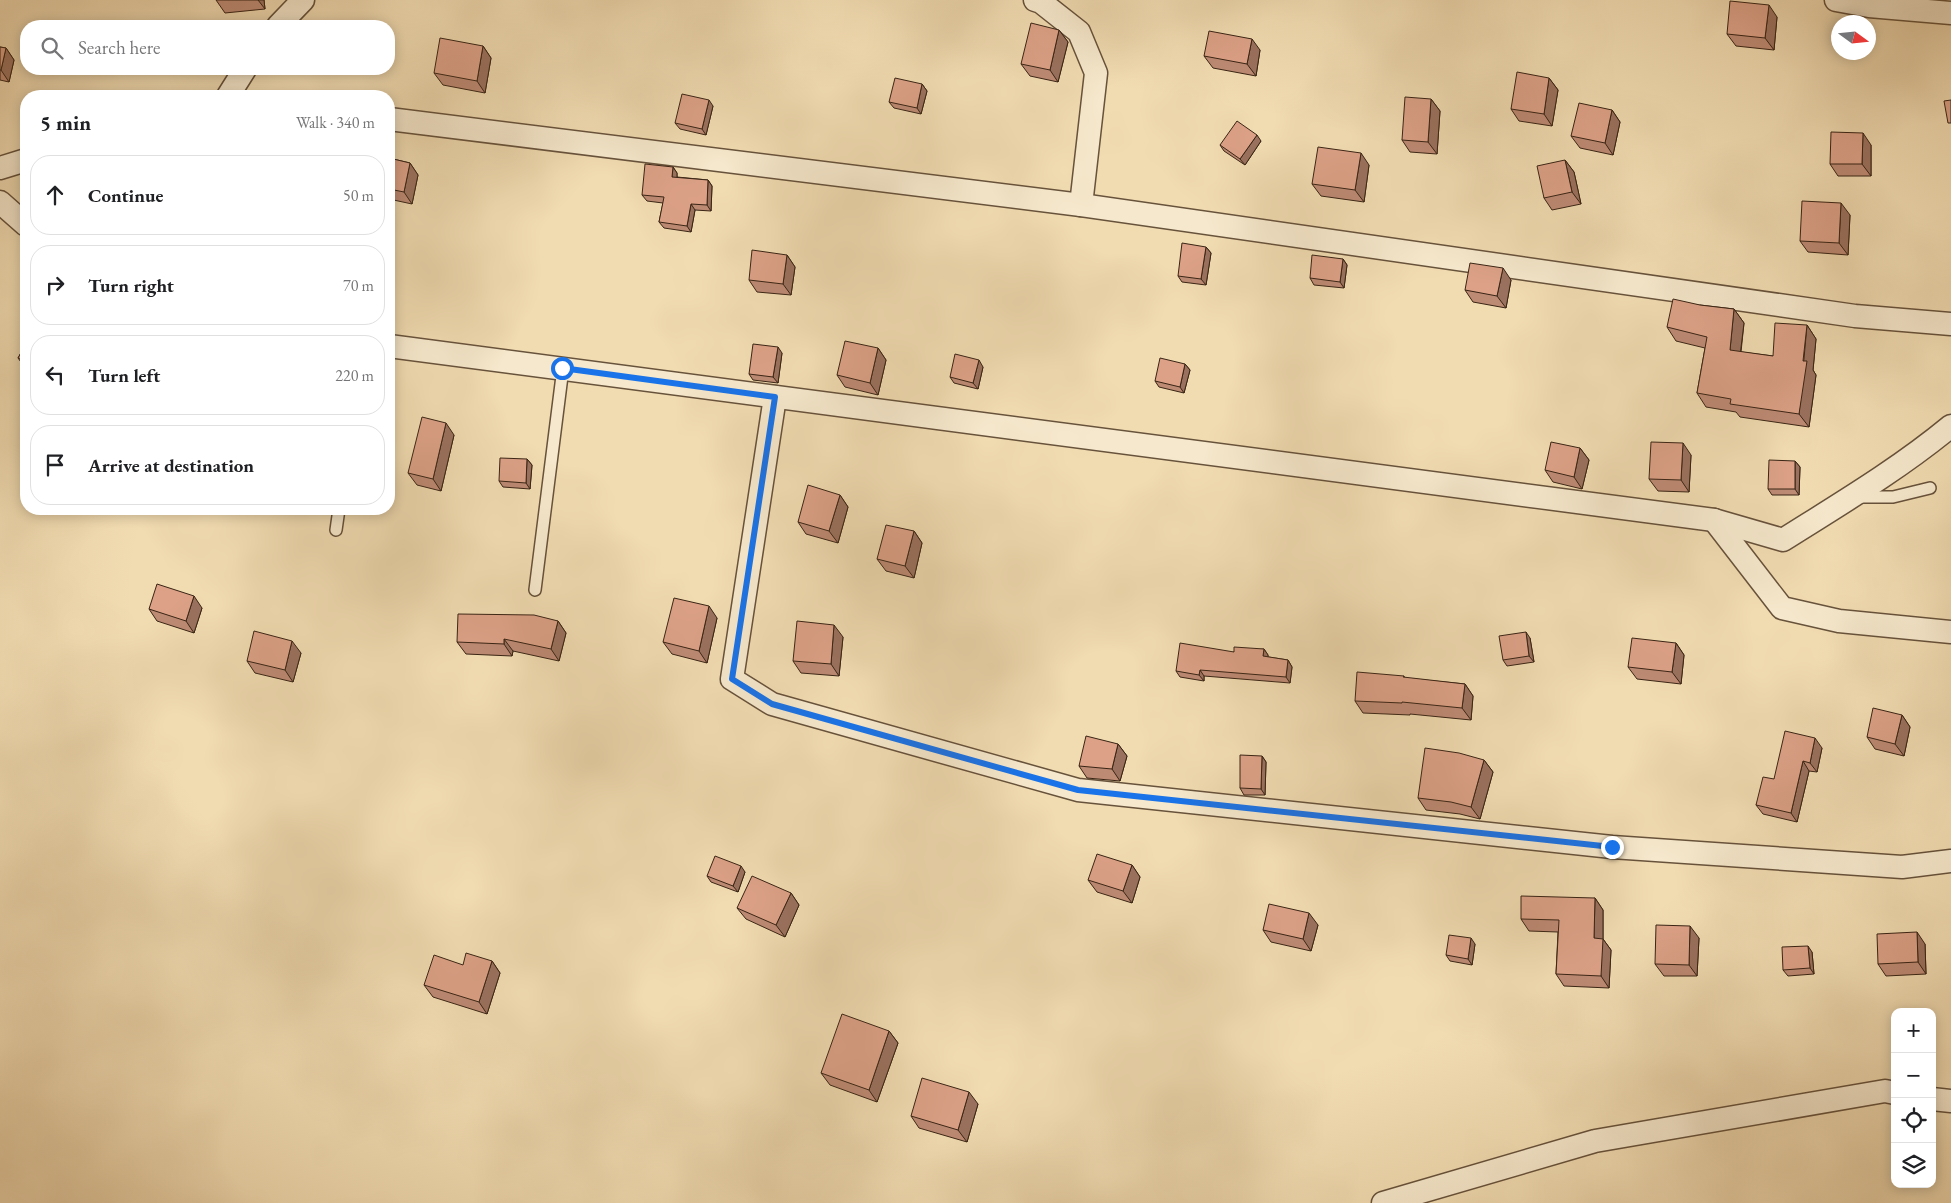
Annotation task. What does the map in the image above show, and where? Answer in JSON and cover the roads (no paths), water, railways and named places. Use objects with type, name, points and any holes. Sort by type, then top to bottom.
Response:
[{"type":"street","points":[[283,20],[303,0]]},
{"type":"street","points":[[1035,0],[1041,2],[1080,32],[1096,73],[1082,205]]},
{"type":"street","points":[[1836,0],[1869,6],[1951,13]]},
{"type":"street","points":[[232,90],[241,75]]},
{"type":"street","points":[[395,120],[1082,205],[1854,316],[1951,324]]},
{"type":"street","points":[[0,168],[20,162]]},
{"type":"street","points":[[0,202],[20,220]]},
{"type":"street","points":[[395,347],[1714,520],[1783,540],[1924,449],[1951,426]]},
{"type":"street","points":[[775,397],[732,679],[772,704],[1078,790],[1612,847],[1902,866],[1951,861]]},
{"type":"street","points":[[1714,520],[1782,608],[1839,621],[1951,632]]},
{"type":"street","points":[[1383,1203],[1595,1141],[1885,1091],[1891,1092]]},
{"type":"street","points":[[1936,1099],[1951,1101]]},
{"type":"lane","points":[[535,590],[562,368]]},
{"type":"lane","points":[[1852,497],[1893,497],[1930,488]]},
{"type":"lane","points":[[336,530],[338,515]]}]
